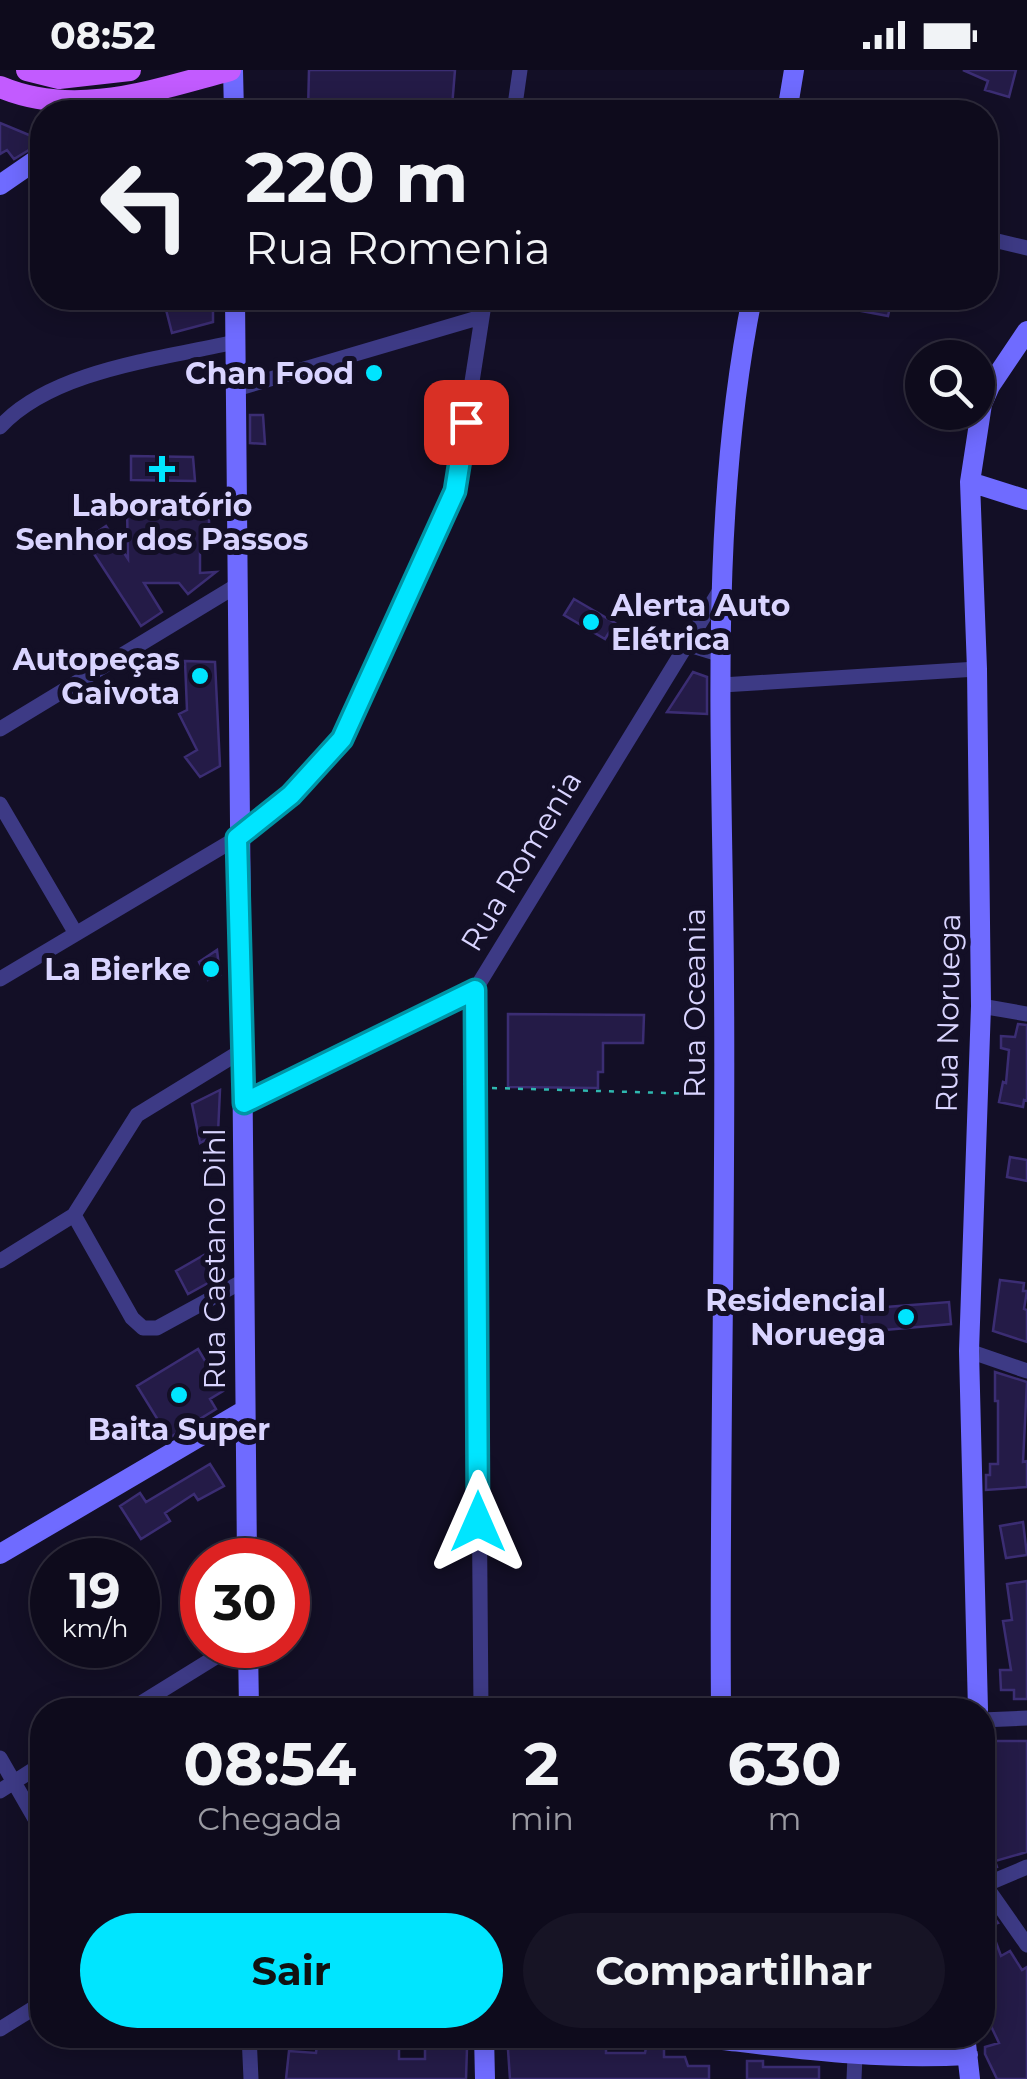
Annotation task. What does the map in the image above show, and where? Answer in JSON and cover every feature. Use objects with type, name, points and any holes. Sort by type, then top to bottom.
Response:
[{"type":"main road","points":[[27,70],[60,91],[87,100]]},
{"type":"main road","points":[[0,87],[30,98],[130,70]]},
{"type":"main road","points":[[105,100],[232,70]]},
{"type":"street","points":[[232,70],[233,100]]},
{"type":"street","points":[[516,100],[520,70]]},
{"type":"street","points":[[789,100],[794,70]]},
{"type":"street","points":[[127,100],[135,95]]},
{"type":"street","points":[[0,185],[30,164]]},
{"type":"street","points":[[998,241],[1027,248]]},
{"type":"street","name":"Rua Caetano Dihl","points":[[235,310],[237,838],[244,1103],[247,1538]]},
{"type":"street","points":[[0,979],[237,838],[291,795],[342,739],[455,491],[483,310]]},
{"type":"street","name":"Rua Oceania","points":[[721,1698],[725,1095],[722,587],[737,373],[750,310]]},
{"type":"street","points":[[236,389],[482,318]]},
{"type":"street","name":"Rua Noruega","points":[[978,1698],[969,1351],[980,1006],[970,482],[982,404],[1027,331]]},
{"type":"street","points":[[0,427],[18,408],[66,382],[235,342]]},
{"type":"street","points":[[970,482],[1027,500]]},
{"type":"street","points":[[0,729],[236,586]]},
{"type":"street","name":"Rua Romenia","points":[[244,1103],[475,990],[722,587]]},
{"type":"street","points":[[686,644],[722,655]]},
{"type":"street","points":[[722,685],[976,669]]},
{"type":"street","points":[[0,804],[75,932]]},
{"type":"street","points":[[475,990],[480,1698]]},
{"type":"street","points":[[980,1006],[1027,1014]]},
{"type":"street","points":[[0,1261],[74,1215],[136,1115],[243,1050]]},
{"type":"street","points":[[74,1215],[132,1318],[143,1328],[157,1328],[244,1280]]},
{"type":"street","points":[[969,1351],[1027,1372]]},
{"type":"street","points":[[0,1554],[245,1410]]},
{"type":"street","points":[[149,1698],[198,1668]]},
{"type":"street","points":[[248,1668],[249,1698]]},
{"type":"street","points":[[995,1719],[1027,1718]]},
{"type":"street","points":[[0,1758],[7,1786],[30,1816]]},
{"type":"street","points":[[7,1786],[30,1772]]},
{"type":"street","points":[[995,1880],[1027,1866]]},
{"type":"street","points":[[995,1900],[1027,1945]]},
{"type":"street","points":[[0,2029],[30,2010]]},
{"type":"street","points":[[250,2048],[251,2079]]},
{"type":"street","points":[[484,2048],[485,2079]]},
{"type":"street","points":[[796,2048],[905,2059],[954,2048]]},
{"type":"street","points":[[967,2048],[970,2079]]},
{"type":"street","points":[[854,2079],[855,2056]]},
{"type":"path","points":[[476,1087],[725,1095]]},
{"type":"building","points":[[309,70],[455,70],[453,100],[308,100]]},
{"type":"building","points":[[963,70],[1016,70],[1009,97],[985,90],[988,81]]},
{"type":"building","points":[[0,123],[30,134],[30,149],[14,159],[7,150],[0,154]]},
{"type":"building","points":[[166,310],[213,310],[213,322],[172,333]]},
{"type":"building","points":[[856,310],[889,310],[888,316]]},
{"type":"building","points":[[250,415],[263,415],[265,444],[250,443]]},
{"type":"building","name":"Laboratório Senhor dos Passos","points":[[131,456],[193,457],[195,481],[131,480]]},
{"type":"building","points":[[127,507],[209,507],[209,541],[200,541],[200,573],[216,572],[188,594],[179,583],[144,583],[162,612],[141,626],[85,540],[106,526],[128,559]]},
{"type":"building","points":[[574,599],[615,623],[605,639],[564,615]]},
{"type":"building","points":[[185,661],[215,662],[220,766],[200,777],[185,757],[197,750],[179,714],[187,710]]},
{"type":"building","points":[[693,672],[707,677],[707,714],[667,712]]},
{"type":"building","name":"La Bierke","points":[[217,950],[220,975],[208,980],[199,962]]},
{"type":"building","points":[[508,1014],[644,1015],[643,1043],[603,1043],[603,1072],[598,1072],[598,1088],[508,1087]]},
{"type":"building","points":[[1018,1024],[1027,1025],[1027,1101],[1024,1100],[1023,1107],[999,1102],[1003,1082],[1006,1083],[1009,1050],[1001,1048],[1001,1036],[1015,1037]]},
{"type":"building","points":[[220,1090],[218,1133],[200,1143],[192,1104]]},
{"type":"building","points":[[1010,1157],[1027,1160],[1027,1181],[1007,1177]]},
{"type":"building","points":[[216,1248],[217,1278],[188,1294],[176,1271]]},
{"type":"building","points":[[1000,1280],[1024,1283],[1027,1342],[993,1331]]},
{"type":"building","name":"Residencial Noruega","points":[[949,1302],[951,1324],[863,1332],[861,1309]]},
{"type":"building","name":"Baita Super","points":[[198,1349],[223,1391],[210,1399],[216,1409],[169,1438],[137,1386]]},
{"type":"building","points":[[995,1372],[1027,1382],[1023,1462],[1027,1461],[1027,1487],[986,1490],[990,1464],[998,1464]]},
{"type":"building","points":[[210,1464],[224,1486],[198,1500],[194,1494],[165,1513],[170,1521],[140,1538],[120,1506],[140,1493],[146,1502]]},
{"type":"building","points":[[1023,1522],[1027,1555],[1006,1558],[1000,1526]]},
{"type":"building","points":[[1027,1581],[1027,1699],[1014,1699],[1014,1690],[1001,1690],[1000,1670],[1011,1670],[1003,1621],[1012,1620],[1007,1584]]},
{"type":"building","points":[[995,1741],[1027,1741],[1027,1852],[995,1861]]},
{"type":"building","points":[[995,1940],[1001,1956],[1010,1951],[1022,1970],[1027,1967],[1027,2079],[997,2079],[985,2048],[995,2048],[999,2043],[995,2035]]},
{"type":"building","points":[[317,2048],[399,2048],[399,2059],[425,2059],[425,2048],[467,2048],[466,2079],[286,2079],[289,2051],[316,2053]]},
{"type":"building","points":[[508,2048],[606,2048],[606,2053],[645,2053],[646,2048],[664,2048],[664,2057],[685,2057],[688,2066],[709,2066],[709,2079],[510,2079]]},
{"type":"building","points":[[747,2061],[763,2061],[763,2067],[819,2067],[819,2079],[747,2079]]},
{"type":"place","name":"Chan Food","points":[[374,373]]},
{"type":"place","name":"Laboratório Senhor dos Passos","points":[[162,469]]},
{"type":"place","name":"Alerta Auto Elétrica","points":[[591,622]]},
{"type":"place","name":"Autopeças Gaivota","points":[[200,676]]},
{"type":"place","name":"La Bierke","points":[[211,969]]},
{"type":"place","name":"Residencial Noruega","points":[[906,1317]]},
{"type":"place","name":"Baita Super","points":[[179,1395]]},
{"type":"route","points":[[466,422],[455,491],[342,739],[291,795],[237,838],[244,1103],[475,990],[478,1522]]}]
